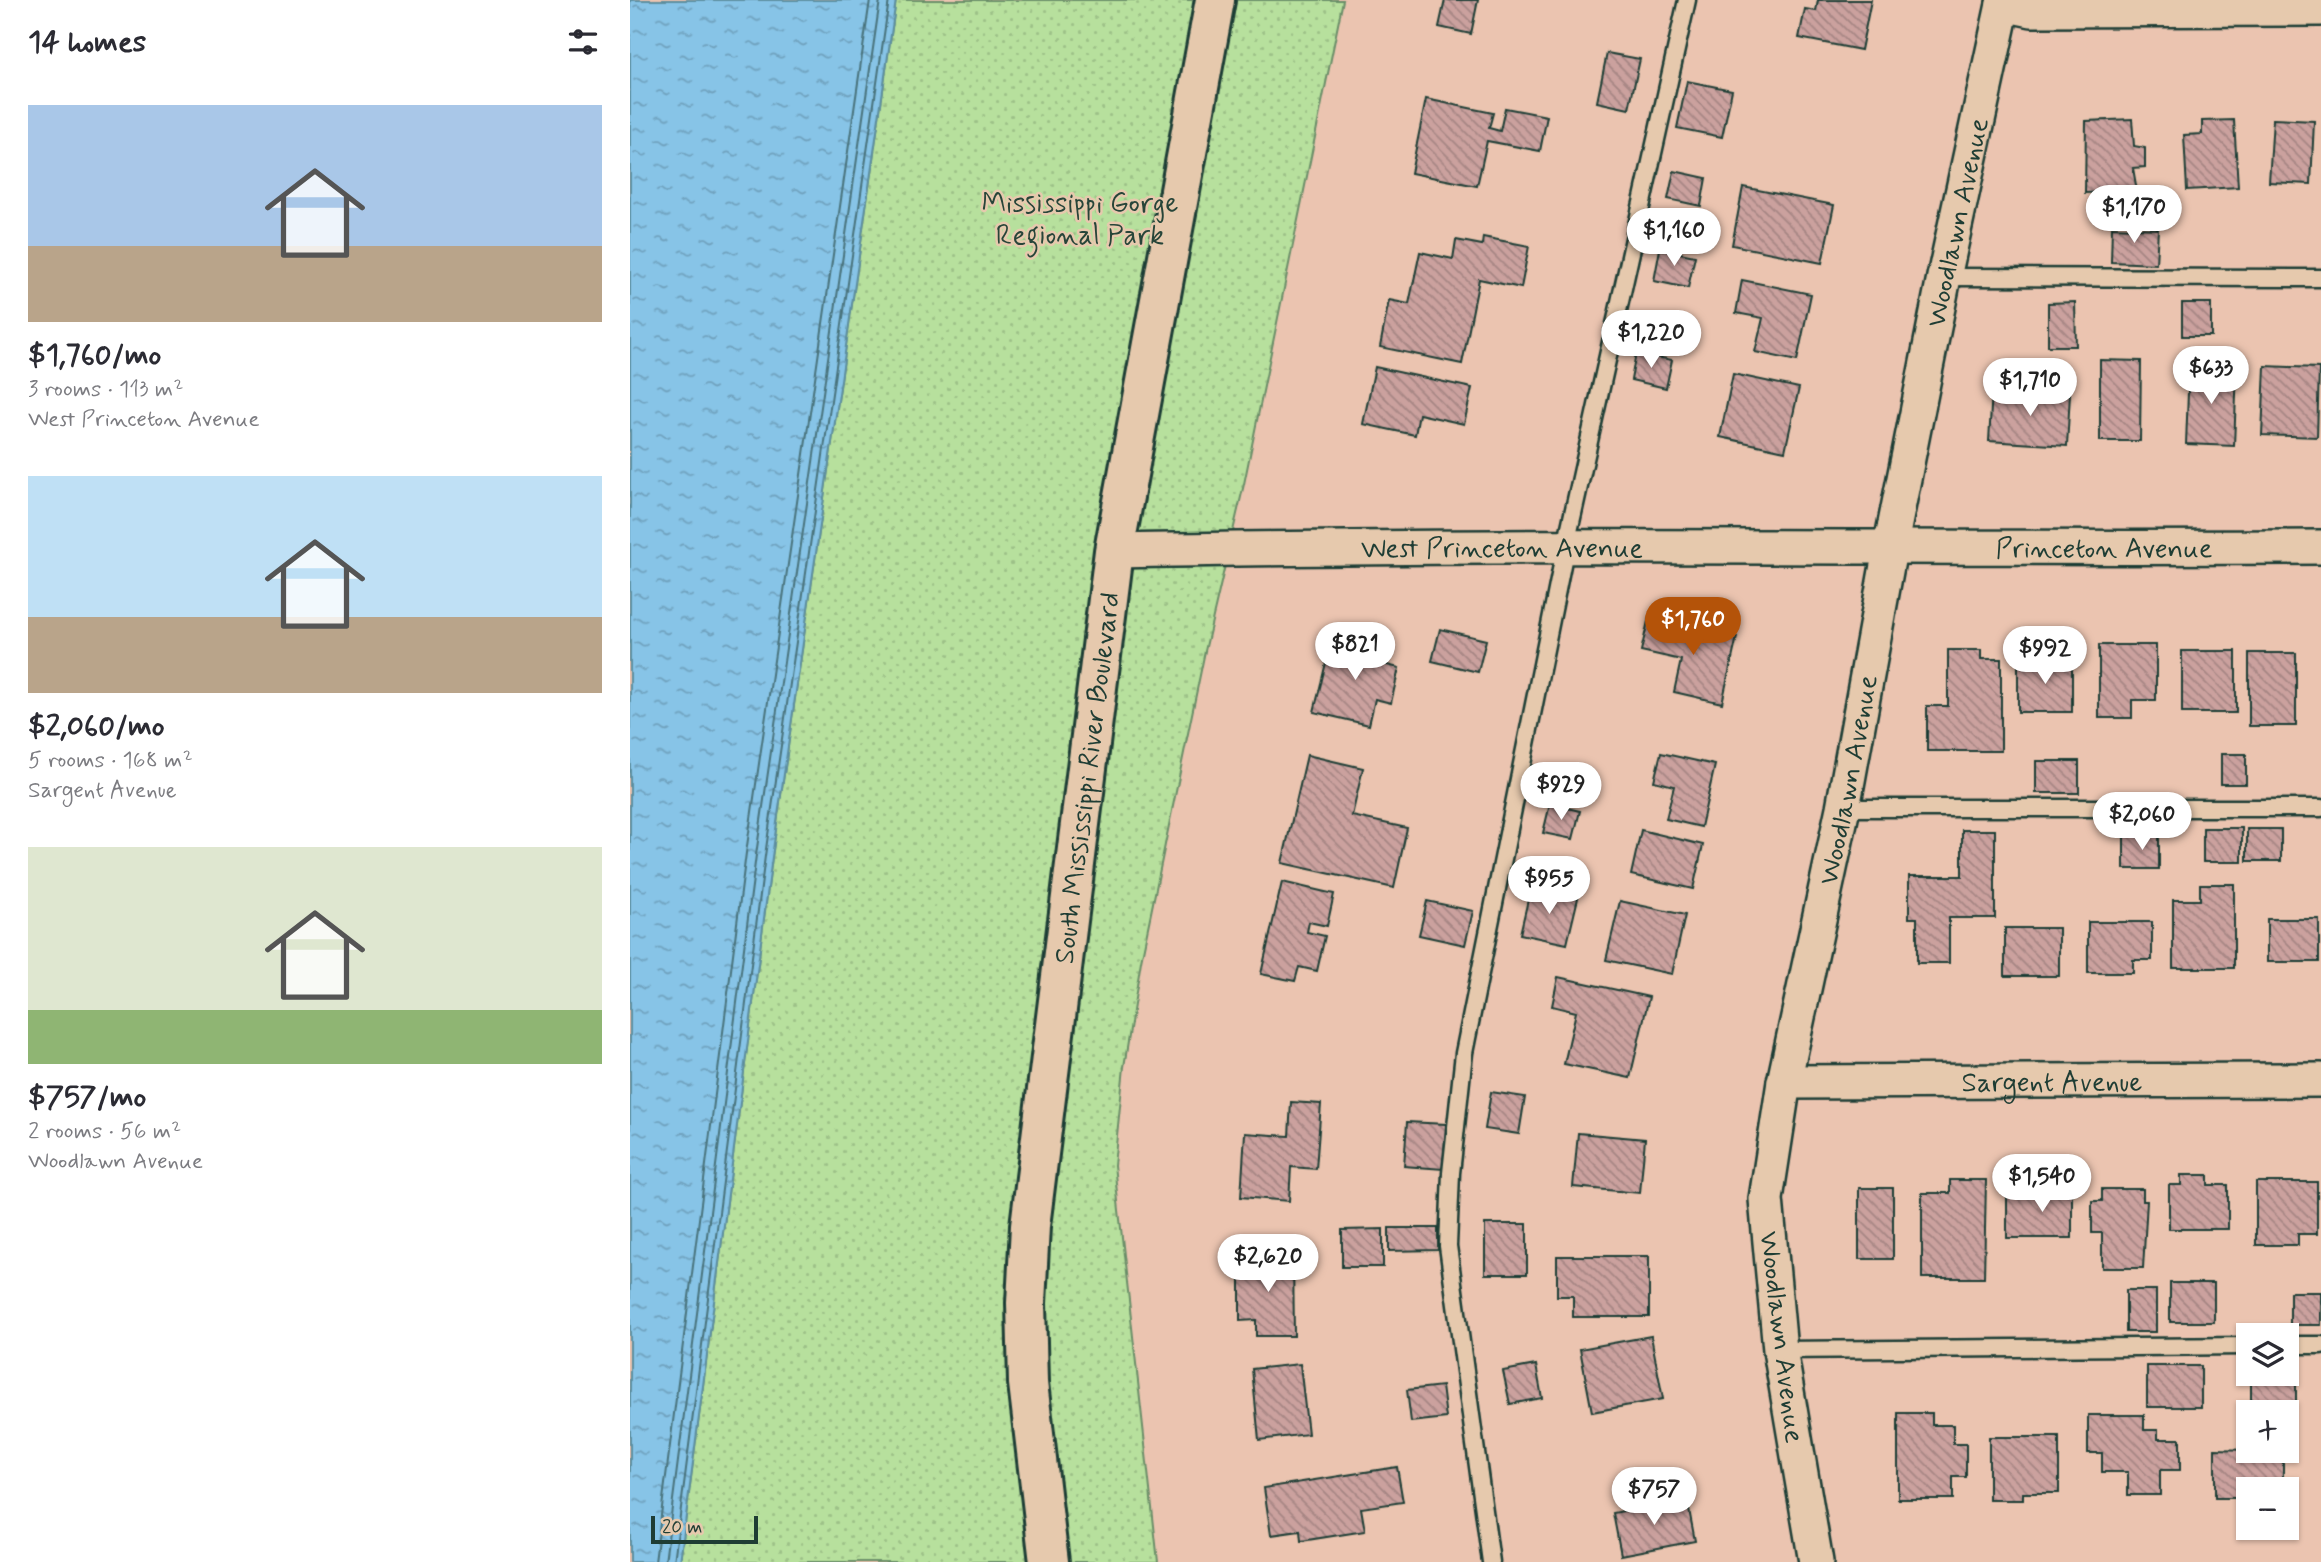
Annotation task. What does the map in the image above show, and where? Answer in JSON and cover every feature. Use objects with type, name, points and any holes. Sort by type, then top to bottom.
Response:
[{"type":"street","name":"South Mississippi River Boulevard","points":[[1049,1562],[1028,1383],[1026,1303],[1030,1226],[1114,551],[1215,0]]},
{"type":"street","points":[[2004,2],[2032,10],[2321,9]]},
{"type":"street","name":"Woodlawn Avenue","points":[[1816,1562],[1780,1350],[1766,1199],[1784,1082],[1843,808],[1890,549],[1944,277],[2004,2]]},
{"type":"street","name":"West Princeton Avenue","points":[[1114,551],[1566,545],[1890,549]]},
{"type":"street","name":"Princeton Avenue","points":[[1890,549],[2321,547]]},
{"type":"street","name":"Sargent Avenue","points":[[1784,1082],[2321,1080]]},
{"type":"lane","points":[[1491,1562],[1448,1246],[1451,1173],[1464,1053],[1566,545],[1687,0]]},
{"type":"lane","points":[[1944,277],[2321,278]]},
{"type":"lane","points":[[1843,808],[2321,808]]},
{"type":"lane","points":[[2299,1345],[2321,1345]]},
{"type":"lane","points":[[1780,1350],[2236,1346]]},
{"type":"green space","name":"Mississippi Gorge Regional Park","points":[[896,0],[1343,0],[1244,484],[1205,651],[1141,961],[1124,1067],[1114,1165],[1158,1562],[680,1562],[772,857]]},
{"type":"water","points":[[630,0],[896,0],[772,857],[680,1562],[630,1562]]},
{"type":"building","points":[[1445,0],[1478,0],[1471,34],[1439,27]]},
{"type":"building","points":[[1818,0],[1871,0],[1861,50],[1799,38],[1805,9],[1816,11]]},
{"type":"building","points":[[1607,53],[1640,59],[1629,109],[1597,102]]},
{"type":"building","points":[[1687,81],[1732,90],[1722,137],[1677,128]]},
{"type":"building","points":[[1426,99],[1493,113],[1489,128],[1500,131],[1505,108],[1547,116],[1540,151],[1487,141],[1477,186],[1411,173]]},
{"type":"building","points":[[2132,119],[2134,146],[2145,148],[2145,167],[2133,168],[2137,191],[2085,193],[2086,121]]},
{"type":"building","points":[[2273,119],[2314,121],[2311,184],[2269,182]]},
{"type":"building","points":[[2234,120],[2238,187],[2187,190],[2184,135],[2202,134],[2202,121]]},
{"type":"building","points":[[1674,171],[1706,178],[1701,206],[1668,199]]},
{"type":"building","points":[[1743,187],[1834,205],[1822,263],[1732,245]]},
{"type":"building","points":[[2112,227],[2158,229],[2156,264],[2111,262]]},
{"type":"building","points":[[1483,237],[1529,246],[1521,288],[1479,279],[1462,364],[1380,347],[1389,300],[1409,304],[1420,252],[1453,259],[1456,240],[1482,245]]},
{"type":"building","points":[[1660,249],[1695,256],[1688,288],[1654,281]]},
{"type":"building","points":[[1742,280],[1811,294],[1797,361],[1755,352],[1763,318],[1736,313]]},
{"type":"building","points":[[2075,302],[2076,346],[2048,346],[2048,303]]},
{"type":"building","points":[[2182,303],[2211,303],[2211,336],[2182,336]]},
{"type":"building","points":[[1636,353],[1672,360],[1666,388],[1631,380]]},
{"type":"building","points":[[2100,360],[2141,361],[2140,441],[2100,441]]},
{"type":"building","points":[[2189,366],[2237,369],[2234,446],[2186,444]]},
{"type":"building","points":[[2265,366],[2319,368],[2317,437],[2262,435]]},
{"type":"building","points":[[1375,367],[1472,388],[1464,424],[1419,414],[1415,435],[1363,424]]},
{"type":"building","points":[[1733,374],[1799,388],[1785,451],[1720,437]]},
{"type":"building","points":[[1992,390],[2070,394],[2067,446],[1989,441]]},
{"type":"building","points":[[1649,617],[1737,637],[1722,703],[1674,692],[1681,660],[1641,651]]},
{"type":"building","points":[[1440,629],[1486,640],[1478,672],[1432,661]]},
{"type":"building","points":[[1332,638],[1386,650],[1383,664],[1399,668],[1391,703],[1375,699],[1369,725],[1314,712]]},
{"type":"building","points":[[2099,645],[2156,645],[2156,700],[2132,700],[2132,718],[2099,718]]},
{"type":"building","points":[[1948,650],[1981,650],[1981,659],[2001,659],[2001,751],[1927,751],[1927,706],[1948,706]]},
{"type":"building","points":[[2182,651],[2236,651],[2236,713],[2182,713]]},
{"type":"building","points":[[2249,653],[2296,653],[2296,726],[2249,726]]},
{"type":"building","points":[[2018,661],[2072,661],[2072,712],[2018,712]]},
{"type":"building","points":[[1661,753],[1715,765],[1701,827],[1666,819],[1674,786],[1654,781]]},
{"type":"building","points":[[2221,754],[2246,754],[2246,784],[2221,784]]},
{"type":"building","points":[[1307,755],[1363,768],[1352,816],[1407,828],[1394,888],[1282,863]]},
{"type":"building","points":[[2036,761],[2079,761],[2079,793],[2036,793]]},
{"type":"building","points":[[1550,804],[1580,811],[1573,839],[1543,833]]},
{"type":"building","points":[[2203,828],[2242,828],[2242,862],[2203,862]]},
{"type":"building","points":[[2247,829],[2281,829],[2281,861],[2247,861]]},
{"type":"building","points":[[1641,830],[1703,845],[1693,889],[1631,875]]},
{"type":"building","points":[[1962,830],[1995,830],[1995,918],[1949,918],[1949,963],[1917,963],[1917,918],[1909,918],[1909,876],[1962,876]]},
{"type":"building","points":[[2124,834],[2159,834],[2159,869],[2124,869]]},
{"type":"building","points":[[1282,882],[1334,894],[1327,926],[1309,922],[1307,932],[1325,936],[1317,971],[1299,967],[1295,981],[1261,974]]},
{"type":"building","points":[[2200,884],[2234,884],[2234,968],[2173,968],[2173,900],[2200,900]]},
{"type":"building","points":[[1531,887],[1578,898],[1567,944],[1520,934]]},
{"type":"building","points":[[1427,901],[1473,911],[1465,945],[1419,935]]},
{"type":"building","points":[[1620,901],[1685,915],[1672,974],[1606,960]]},
{"type":"building","points":[[2267,919],[2319,919],[2319,962],[2267,962]]},
{"type":"building","points":[[2088,922],[2152,922],[2152,960],[2133,960],[2133,973],[2088,973]]},
{"type":"building","points":[[2005,928],[2059,928],[2059,976],[2005,976]]},
{"type":"building","points":[[1558,977],[1649,997],[1630,1078],[1564,1064],[1576,1012],[1552,1006]]},
{"type":"building","points":[[1491,1092],[1525,1097],[1519,1134],[1485,1129]]},
{"type":"building","points":[[1291,1102],[1321,1104],[1316,1169],[1291,1167],[1289,1201],[1241,1197],[1245,1133],[1289,1136]]},
{"type":"building","points":[[1407,1122],[1446,1124],[1443,1169],[1404,1166]]},
{"type":"building","points":[[1578,1133],[1645,1139],[1640,1193],[1573,1187]]},
{"type":"building","points":[[2181,1175],[2208,1175],[2208,1185],[2228,1185],[2228,1229],[2169,1229],[2169,1185],[2181,1185]]},
{"type":"building","points":[[1950,1180],[1986,1180],[1984,1278],[1922,1278],[1922,1193],[1950,1193]]},
{"type":"building","points":[[2256,1182],[2317,1182],[2317,1234],[2298,1234],[2298,1245],[2256,1245]]},
{"type":"building","points":[[2041,1184],[2072,1184],[2072,1238],[2007,1238],[2007,1196],[2041,1196]]},
{"type":"building","points":[[1859,1188],[1893,1188],[1893,1259],[1859,1259]]},
{"type":"building","points":[[2102,1189],[2143,1189],[2143,1201],[2147,1201],[2143,1268],[2102,1268],[2102,1233],[2092,1233],[2092,1201],[2102,1201]]},
{"type":"building","points":[[1485,1224],[1527,1224],[1527,1274],[1485,1274]]},
{"type":"building","points":[[1389,1228],[1438,1228],[1438,1250],[1389,1251]]},
{"type":"building","points":[[1383,1229],[1383,1267],[1342,1267],[1342,1230]]},
{"type":"building","points":[[1240,1255],[1293,1255],[1294,1336],[1256,1336],[1256,1320],[1240,1321]]},
{"type":"building","points":[[1557,1256],[1649,1256],[1649,1317],[1573,1317],[1573,1296],[1557,1296]]},
{"type":"building","points":[[2170,1283],[2214,1283],[2214,1322],[2170,1322]]},
{"type":"building","points":[[2126,1290],[2156,1290],[2156,1332],[2126,1332]]},
{"type":"building","points":[[2290,1292],[2321,1292],[2321,1325],[2290,1323]]},
{"type":"building","points":[[1651,1336],[1663,1399],[1592,1412],[1580,1349]]},
{"type":"building","points":[[1300,1364],[1308,1434],[1259,1440],[1252,1369]]},
{"type":"building","points":[[1536,1365],[1542,1398],[1510,1404],[1503,1371]]},
{"type":"building","points":[[2147,1366],[2201,1366],[2201,1407],[2147,1407]]},
{"type":"building","points":[[1442,1386],[1446,1418],[1411,1422],[1407,1390]]},
{"type":"building","points":[[2251,1386],[2296,1386],[2296,1400],[2251,1400]]},
{"type":"building","points":[[1898,1413],[1932,1413],[1932,1425],[1953,1425],[1953,1444],[1966,1444],[1966,1477],[1953,1477],[1953,1499],[1898,1499]]},
{"type":"building","points":[[2088,1415],[2144,1415],[2144,1430],[2158,1430],[2158,1439],[2180,1439],[2180,1470],[2160,1470],[2160,1495],[2128,1495],[2128,1472],[2102,1472],[2102,1453],[2088,1453]]},
{"type":"building","points":[[1989,1437],[2059,1437],[2059,1493],[2023,1493],[2023,1500],[1989,1500]]},
{"type":"building","points":[[2215,1449],[2236,1450],[2236,1463],[2283,1463],[2283,1477],[2236,1477],[2236,1498],[2215,1498]]},
{"type":"building","points":[[1397,1467],[1403,1502],[1361,1508],[1365,1531],[1301,1541],[1300,1531],[1271,1535],[1264,1488]]},
{"type":"building","points":[[1687,1499],[1695,1541],[1621,1555],[1613,1513]]}]
